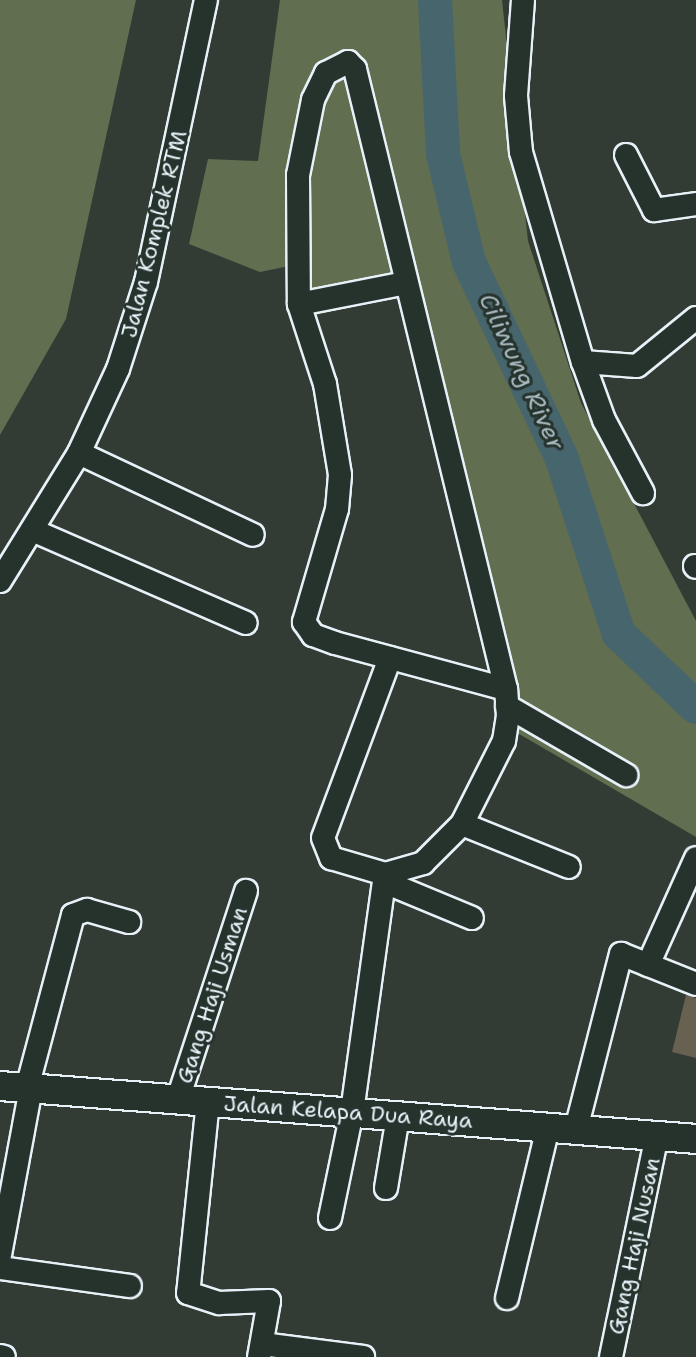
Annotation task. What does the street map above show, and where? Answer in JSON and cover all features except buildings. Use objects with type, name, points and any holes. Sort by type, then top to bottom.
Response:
[{"type":"main road","name":"Jalan Kelapa Dua Raya","points":[[19,1087],[696,1139]]},
{"type":"street","name":"Jalan Komplek RTM","points":[[0,581],[79,453],[118,369],[146,282],[206,0]]},
{"type":"street","points":[[523,0],[516,96],[521,152],[583,362],[604,420],[643,493]]},
{"type":"street","points":[[385,878],[423,863],[462,824],[504,741],[507,697],[355,69],[336,65],[306,121],[295,238],[299,304],[325,384],[340,475],[337,509],[304,622],[313,635],[507,697],[626,775]]},
{"type":"street","points":[[626,155],[654,210],[696,204]]},
{"type":"street","points":[[299,304],[406,283]]},
{"type":"street","points":[[583,362],[637,366],[696,318]]},
{"type":"street","points":[[79,453],[253,535]]},
{"type":"street","points":[[32,530],[246,623]]},
{"type":"street","points":[[390,658],[323,838],[331,858],[385,878],[472,918]]},
{"type":"street","points":[[462,824],[569,867]]},
{"type":"street","points":[[648,965],[696,858]]},
{"type":"street","points":[[330,1218],[352,1112],[385,878]]},
{"type":"street","name":"Gang Haji Usman","points":[[178,1099],[246,891]]},
{"type":"street","points":[[0,1255],[19,1087],[73,915],[87,910],[129,922]]},
{"type":"street","points":[[507,1298],[621,954],[696,984]]},
{"type":"street","points":[[208,1101],[188,1293],[219,1303],[269,1301],[260,1350],[363,1357]]},
{"type":"street","points":[[386,1188],[398,1116]]},
{"type":"street","name":"Gang Haji Nusan","points":[[611,1357],[657,1135]]},
{"type":"street","points":[[0,1268],[130,1286]]},
{"type":"green space","points":[[0,0],[136,0],[66,319],[0,435]]},
{"type":"green space","points":[[280,0],[502,0],[528,241],[581,403],[696,621],[696,837],[514,731],[403,295],[315,315],[299,264],[260,272],[189,244],[208,159],[258,161]]},
{"type":"waterway","name":"Ciliwung River","points":[[435,0],[443,154],[469,262],[562,459],[619,634],[696,707]]}]
